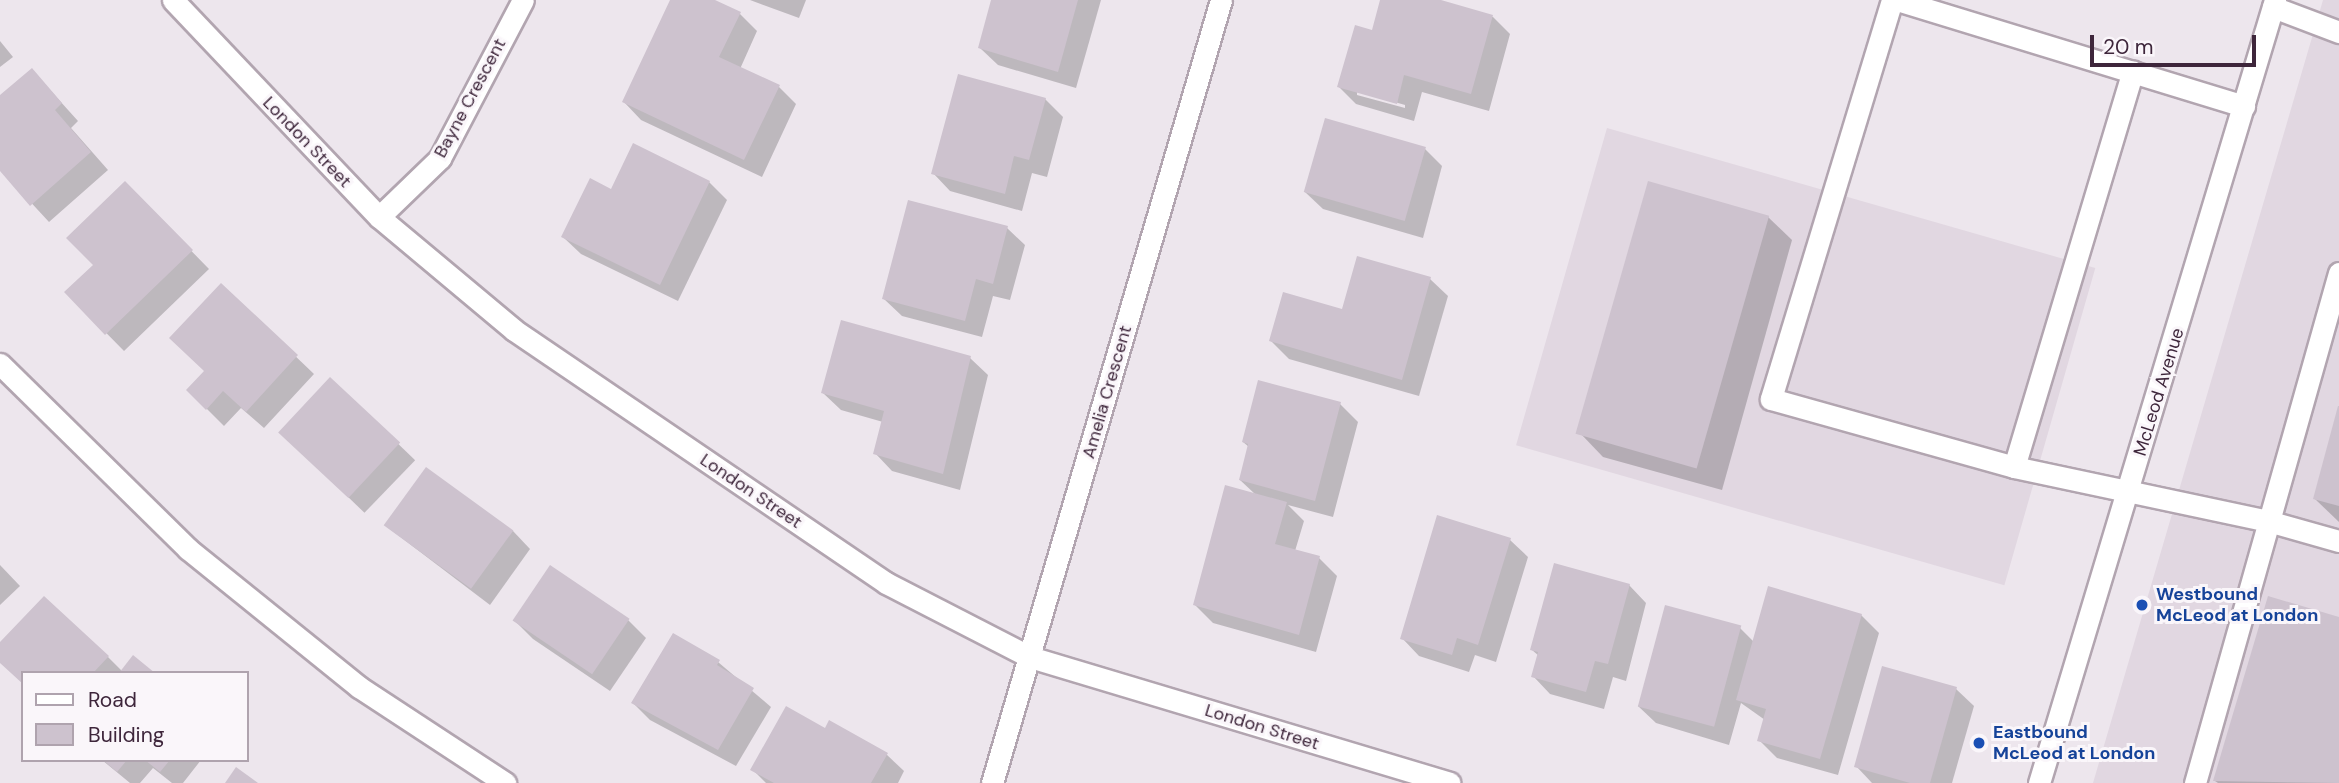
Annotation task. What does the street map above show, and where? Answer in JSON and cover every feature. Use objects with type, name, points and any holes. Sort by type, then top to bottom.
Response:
[{"type":"street","name":"London Street","points":[[173,0],[379,217],[514,330],[886,583],[1030,657],[1449,783]]},
{"type":"street","name":"Bayne Crescent","points":[[379,217],[440,158],[523,0]]},
{"type":"street","name":"Amelia Crescent","points":[[992,783],[1221,0]]},
{"type":"street","points":[[2244,106],[1894,0],[1771,399],[2014,467],[2268,521],[2339,541]]},
{"type":"street","points":[[2274,4],[2339,32]]},
{"type":"street","name":"McLeod Avenue","points":[[2039,783],[2130,492],[2274,4]]},
{"type":"street","points":[[2014,467],[2133,71]]},
{"type":"street","points":[[2195,783],[2339,273]]},
{"type":"street","points":[[0,364],[188,549],[359,687],[505,783]]},
{"type":"shaded area","points":[[2323,0],[2339,0],[2339,783],[2093,783]]},
{"type":"shaded area","points":[[1607,128],[2095,268],[2004,585],[1516,445]]},
{"type":"building","points":[[670,0],[715,0],[741,12],[719,57],[780,85],[744,160],[622,102]]},
{"type":"building","points":[[991,0],[1078,0],[1058,72],[978,48]]},
{"type":"building","points":[[1380,0],[1441,0],[1493,15],[1471,94],[1404,75],[1397,104],[1337,87],[1355,25],[1372,30]]},
{"type":"building","points":[[32,68],[62,103],[55,110],[91,152],[30,206],[0,171],[0,95]]},
{"type":"building","points":[[958,74],[1046,98],[1029,160],[1014,156],[1005,194],[931,174]]},
{"type":"building","points":[[1325,118],[1426,147],[1405,221],[1304,192]]},
{"type":"building","points":[[633,143],[710,181],[660,285],[561,237],[590,178],[611,189]]},
{"type":"building","points":[[125,181],[193,250],[105,335],[64,292],[93,265],[66,238]]},
{"type":"building","points":[[1648,181],[1769,216],[1697,469],[1576,434]]},
{"type":"building","points":[[908,200],[1008,226],[993,284],[976,279],[965,321],[882,299]]},
{"type":"building","points":[[1357,256],[1431,277],[1402,380],[1269,341],[1283,292],[1342,309]]},
{"type":"building","points":[[221,283],[298,355],[246,412],[223,391],[206,410],[186,390],[204,371],[169,338]]},
{"type":"building","points":[[841,320],[971,356],[943,474],[873,454],[884,411],[821,393]]},
{"type":"building","points":[[330,377],[400,442],[348,498],[278,433]]},
{"type":"building","points":[[1258,380],[1341,402],[1315,501],[1239,480],[1248,444],[1242,442]]},
{"type":"building","points":[[2339,406],[2339,506],[2313,499]]},
{"type":"building","points":[[426,467],[513,530],[471,589],[384,525]]},
{"type":"building","points":[[1225,485],[1287,502],[1275,544],[1320,556],[1299,635],[1193,605]]},
{"type":"building","points":[[1437,515],[1511,538],[1478,645],[1457,638],[1452,655],[1400,639]]},
{"type":"building","points":[[1554,563],[1630,584],[1608,664],[1595,661],[1586,692],[1531,677],[1538,652],[1530,650]]},
{"type":"building","points":[[550,565],[630,619],[592,674],[513,621]]},
{"type":"building","points":[[1768,586],[1862,614],[1820,759],[1757,741],[1766,709],[1736,700]]},
{"type":"building","points":[[44,596],[109,656],[95,671],[21,671],[21,682],[0,663],[0,642]]},
{"type":"building","points":[[2268,596],[2339,617],[2339,783],[2213,781]]},
{"type":"building","points":[[1665,605],[1741,625],[1714,727],[1638,706]]},
{"type":"building","points":[[673,633],[720,660],[717,665],[754,688],[718,750],[631,703]]},
{"type":"building","points":[[133,655],[153,671],[121,671]]},
{"type":"building","points":[[1882,666],[1957,687],[1930,783],[1910,783],[1854,767]]},
{"type":"building","points":[[786,706],[825,728],[829,720],[888,753],[871,783],[774,783],[750,770]]},
{"type":"building","points":[[105,762],[125,762],[117,772]]},
{"type":"building","points":[[148,762],[168,762],[160,772]]},
{"type":"building","points":[[236,767],[258,783],[225,783]]},
{"type":"place","name":"Westbound McLeod at London","points":[[2142,605]]},
{"type":"place","name":"Eastbound McLeod at London","points":[[1979,743]]}]
